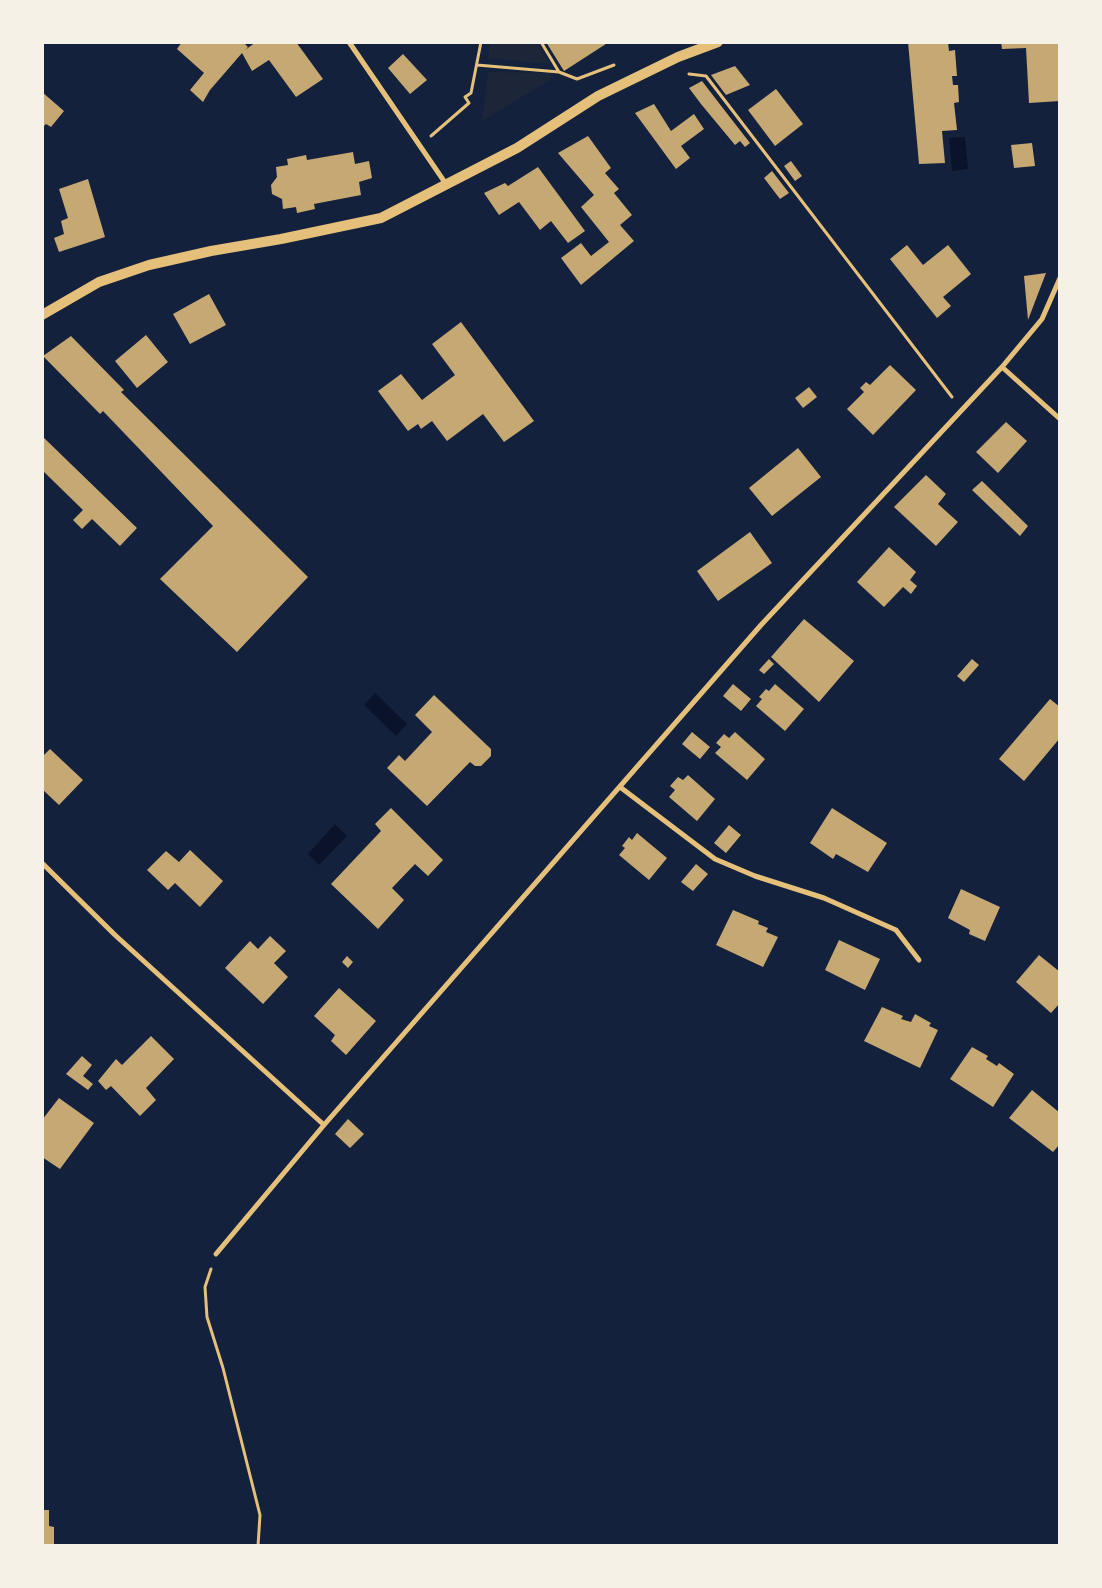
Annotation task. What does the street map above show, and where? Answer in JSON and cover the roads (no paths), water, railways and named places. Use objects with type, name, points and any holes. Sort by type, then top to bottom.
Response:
[{"type":"main road","points":[[42,315],[99,282],[149,265],[211,250],[281,239],[381,218],[447,186],[517,148],[598,96],[678,58],[718,42]]},
{"type":"street","points":[[349,42],[421,145],[447,186]]},
{"type":"street","points":[[216,1254],[324,1125],[761,625],[1002,367],[1042,319],[1060,278]]},
{"type":"street","points":[[1002,367],[1060,419]]},
{"type":"street","points":[[620,787],[715,859],[755,876],[824,898],[896,930],[919,960]]},
{"type":"street","points":[[42,863],[115,935],[324,1125]]}]
